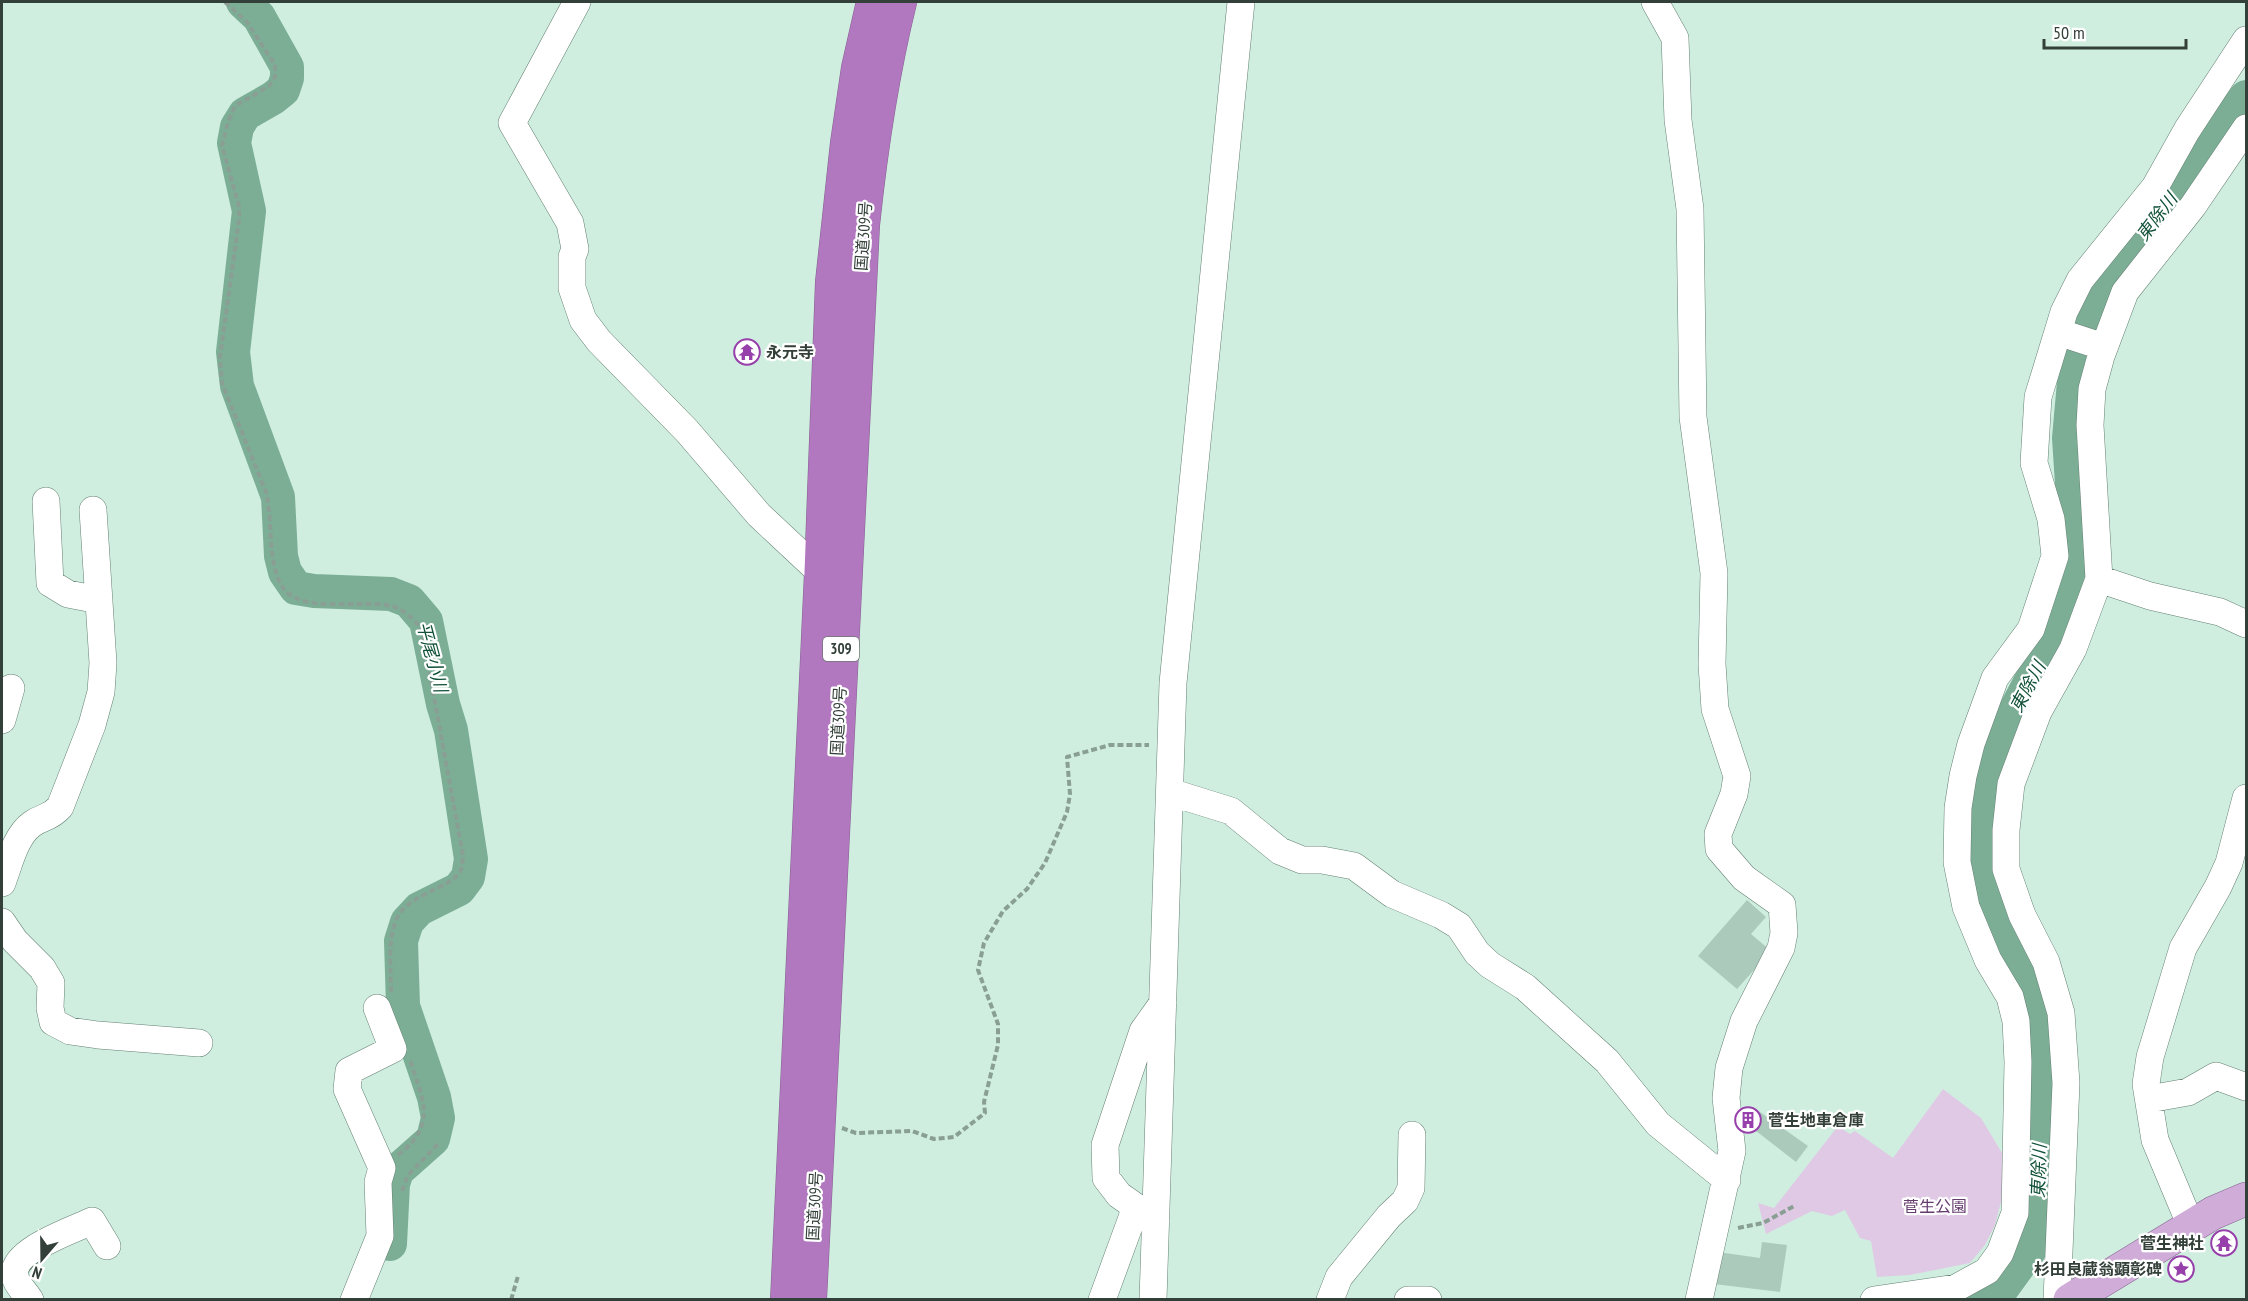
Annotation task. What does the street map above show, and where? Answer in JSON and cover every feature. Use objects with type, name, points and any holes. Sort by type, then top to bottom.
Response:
[{"type":"highway","name":"国道309号","points":[[810,1299],[819,1114],[833,574],[832,282],[846,143],[858,68],[873,2]]},
{"type":"highway","name":"国道309号","points":[[787,1299],[833,574],[863,225],[869,160],[888,50],[900,2]]},
{"type":"main road","points":[[2070,1299],[2100,1291],[2191,1226],[2213,1213],[2247,1199]]},
{"type":"street","points":[[577,2],[512,123],[570,223],[575,249],[572,257],[572,288],[583,320],[598,341],[687,430],[759,515],[833,574]]},
{"type":"street","points":[[1153,1299],[1146,1214],[1163,1003],[1173,684],[1241,2]]},
{"type":"street","points":[[1655,2],[1676,38],[1678,120],[1690,209],[1693,417],[1714,573],[1712,664],[1715,709],[1737,776],[1734,794],[1718,834],[1719,849],[1744,878],[1782,904],[1784,933],[1781,948],[1744,1021],[1729,1068],[1726,1098],[1732,1151],[1699,1299]]},
{"type":"street","points":[[1874,1299],[1956,1288],[1987,1271],[2000,1253],[2015,1213],[2018,1062],[2016,1021],[2010,997],[1988,960],[1966,907],[1957,862],[1958,808],[1971,744],[1995,678],[2031,628],[2055,556],[2051,519],[2034,463],[2038,397],[2064,312],[2080,280],[2155,188],[2187,130],[2247,40]]},
{"type":"street","points":[[2057,1299],[2066,1083],[2061,1013],[2046,962],[2022,915],[2006,869],[2006,830],[2011,784],[2038,712],[2073,649],[2099,579],[2090,424],[2092,389],[2104,347],[2125,292],[2193,206],[2247,128]]},
{"type":"street","points":[[2058,332],[2104,347]]},
{"type":"street","points":[[46,501],[50,583],[68,594],[99,600]]},
{"type":"street","points":[[2,883],[19,838],[31,824],[51,816],[60,807],[92,725],[101,692],[103,663],[93,510]]},
{"type":"street","points":[[2099,579],[2150,596],[2220,612],[2247,624]]},
{"type":"street","points":[[2,720],[11,688]]},
{"type":"street","points":[[1170,792],[1231,811],[1280,851],[1302,860],[1322,860],[1354,866],[1392,894],[1441,915],[1459,926],[1477,953],[1490,965],[1525,987],[1599,1054],[1658,1124],[1727,1180]]},
{"type":"street","points":[[2191,1226],[2155,1140],[2146,1084],[2150,1058],[2183,948],[2229,863],[2247,798]]},
{"type":"street","points":[[2,922],[15,941],[42,968],[51,983],[50,1008],[53,1022],[70,1031],[199,1043]]},
{"type":"street","points":[[354,1299],[380,1236],[378,1182],[382,1168],[347,1089],[349,1071],[393,1049],[384,1002]]},
{"type":"street","points":[[1146,1214],[1119,1195],[1106,1178],[1105,1145],[1143,1031],[1163,1003]]},
{"type":"street","points":[[2149,1099],[2188,1092],[2216,1076],[2247,1087]]},
{"type":"street","points":[[1330,1299],[1339,1277],[1389,1216],[1405,1201],[1411,1188],[1412,1135]]},
{"type":"street","points":[[1102,1299],[1146,1214]]},
{"type":"street","points":[[30,1299],[15,1278],[15,1268],[21,1258],[32,1250],[92,1221],[106,1246]]},
{"type":"street","points":[[1408,1299],[1428,1299]]},
{"type":"path","points":[[225,2],[247,22],[275,65],[275,77],[269,86],[235,106],[222,146],[239,206],[220,357],[222,383],[266,492],[270,508],[273,560],[280,582],[287,592],[297,599],[311,603],[393,606],[408,615],[419,626],[424,642],[463,856],[461,871],[455,878],[412,902],[398,916],[393,933],[384,1002]]},
{"type":"path","points":[[819,1114],[844,1129],[856,1133],[912,1131],[934,1139],[954,1137],[985,1113],[984,1102],[998,1045],[998,1024],[978,970],[984,943],[1004,911],[1027,889],[1045,864],[1067,812],[1070,794],[1067,757],[1110,745],[1171,744]]},
{"type":"path","points":[[382,1168],[416,1140],[423,1126],[424,1104],[406,1049]]},
{"type":"path","points":[[1713,1232],[1763,1223],[1796,1205]]},
{"type":"path","points":[[511,1299],[518,1276]]},
{"type":"green space","name":"菅生公園","points":[[1943,1089],[1981,1118],[2002,1153],[2003,1194],[1995,1225],[1985,1245],[1970,1263],[1910,1275],[1877,1277],[1871,1241],[1860,1238],[1845,1210],[1832,1216],[1812,1211],[1766,1234],[1758,1203],[1774,1208],[1838,1126],[1850,1134],[1855,1131],[1893,1158]]},
{"type":"building","points":[[1747,900],[1766,917],[1751,934],[1771,951],[1737,989],[1698,956]]},
{"type":"building","points":[[1753,1107],[1808,1146],[1796,1162],[1756,1131],[1742,1133],[1739,1109]]},
{"type":"building","points":[[1762,1242],[1787,1245],[1780,1292],[1714,1284],[1718,1252],[1760,1258]]},
{"type":"waterway","name":"平尾小川","points":[[243,2],[259,17],[287,67],[287,78],[283,90],[245,114],[237,127],[234,143],[249,211],[233,352],[237,386],[278,497],[281,556],[285,572],[296,588],[314,591],[391,594],[409,601],[426,621],[443,704],[451,730],[471,859],[468,877],[459,889],[419,909],[407,922],[401,941],[403,1006],[434,1097],[438,1118],[433,1139],[397,1171],[393,1184],[390,1244]]},
{"type":"waterway","name":"東除川","points":[[1983,1300],[1998,1294],[2029,1251],[2038,1210],[2041,1094],[2038,1014],[1996,919],[1980,852],[1982,799],[2005,730],[2055,635],[2078,574],[2069,438],[2076,360],[2086,324],[2105,286],[2246,97]]},
{"type":"place","name":"永元寺","points":[[747,352]]},
{"type":"place","name":"菅生地車倉庫","points":[[1748,1120]]},
{"type":"place","name":"菅生神社","points":[[2224,1243]]},
{"type":"place","name":"杉田良蔵翁顕彰碑","points":[[2181,1269]]}]
